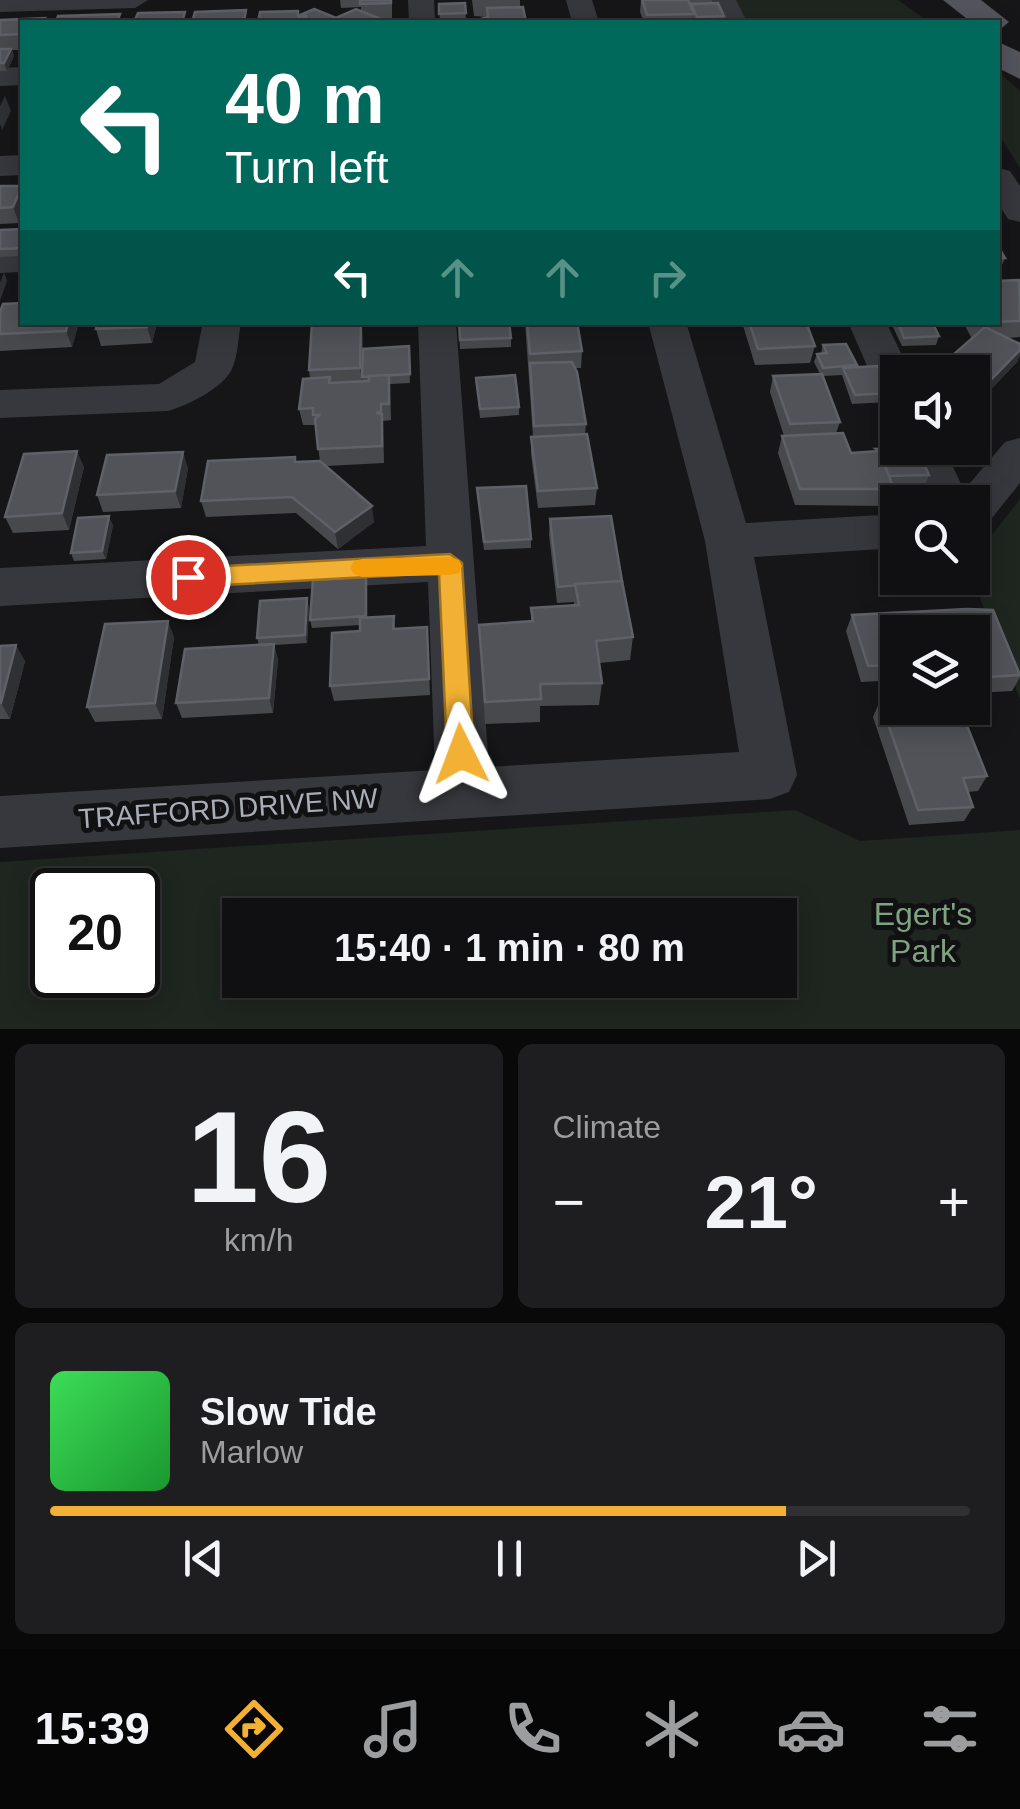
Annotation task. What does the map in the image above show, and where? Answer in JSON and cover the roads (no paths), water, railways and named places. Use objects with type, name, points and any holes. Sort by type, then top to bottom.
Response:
[{"type":"main road","points":[[924,0],[953,20]]},
{"type":"main road","points":[[959,0],[989,20]]},
{"type":"street","points":[[0,4],[134,0]]},
{"type":"street","points":[[1000,181],[1020,212]]},
{"type":"street","points":[[0,404],[168,397],[213,368],[221,325]]},
{"type":"street","points":[[437,325],[463,792]]},
{"type":"street","name":"TRAFFORD DRIVE NW","points":[[0,822],[770,775],[728,541],[668,325]]},
{"type":"street","points":[[868,325],[882,355]]},
{"type":"street","points":[[990,489],[1020,453]]},
{"type":"street","points":[[728,541],[880,532]]},
{"type":"street","points":[[0,588],[450,563]]},
{"type":"park label","name":"Egert's Park","points":[[923,932]]}]
